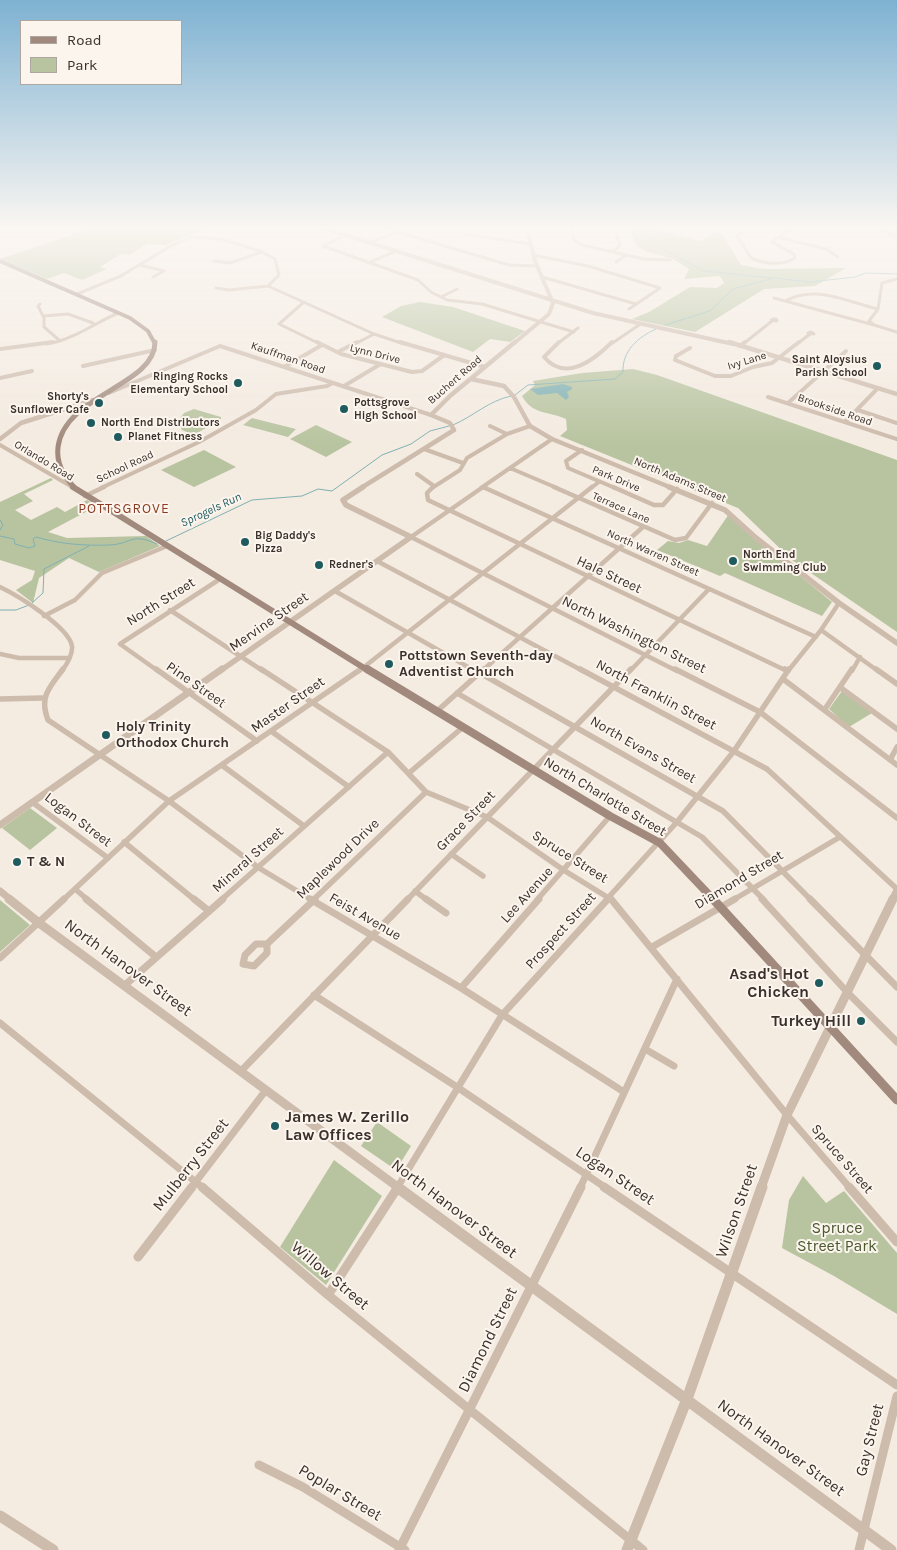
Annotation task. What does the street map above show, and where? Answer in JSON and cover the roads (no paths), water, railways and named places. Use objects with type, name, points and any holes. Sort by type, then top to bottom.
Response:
[{"type":"main road","points":[[91,300],[147,328],[154,337],[155,350],[151,358],[139,371],[92,400],[77,413],[68,425],[59,446],[58,456],[62,472],[78,491],[85,496],[220,578]]},
{"type":"main road","name":"North Charlotte Street","points":[[220,578],[462,728],[610,816],[660,843],[897,1100]]},
{"type":"street","points":[[300,300],[374,334],[485,367]]},
{"type":"street","points":[[453,300],[482,304],[539,323],[574,332]]},
{"type":"street","name":"Buchert Road","points":[[342,503],[346,497],[454,430],[451,425],[431,415],[485,367],[539,323],[549,313],[553,305],[552,300]]},
{"type":"street","points":[[553,300],[599,314],[740,346],[897,394]]},
{"type":"street","points":[[623,300],[636,304]]},
{"type":"street","points":[[629,309],[642,300]]},
{"type":"street","points":[[845,300],[878,309]]},
{"type":"street","points":[[870,320],[878,309],[879,300]]},
{"type":"street","points":[[785,301],[897,332]]},
{"type":"street","name":"Lynn Drive","points":[[304,302],[279,323],[338,352],[379,365],[418,372],[443,356]]},
{"type":"street","points":[[40,304],[38,306],[44,316],[44,327],[60,340]]},
{"type":"street","points":[[0,348],[60,340],[73,336],[93,323],[118,313]]},
{"type":"street","points":[[44,316],[68,314],[93,323]]},
{"type":"street","points":[[856,320],[870,320]]},
{"type":"street","points":[[870,320],[874,325]]},
{"type":"street","points":[[740,346],[772,321]]},
{"type":"street","points":[[578,328],[550,349],[544,357],[555,366],[571,369],[584,366],[599,357],[619,337],[642,323]]},
{"type":"street","points":[[338,352],[374,334]]},
{"type":"street","name":"Ivy Lane","points":[[690,348],[676,356],[676,362],[685,367],[718,376],[739,374],[753,367],[772,363],[810,334]]},
{"type":"street","points":[[284,367],[322,345]]},
{"type":"street","name":"Kauffman Road","points":[[0,439],[17,425],[28,420],[92,400],[215,346],[232,348],[431,415]]},
{"type":"street","points":[[84,366],[155,350]]},
{"type":"street","points":[[788,403],[846,351]]},
{"type":"street","points":[[344,386],[379,365]]},
{"type":"street","points":[[0,378],[32,371]]},
{"type":"street","points":[[417,474],[420,478],[434,486],[460,470],[462,463],[507,434],[530,426],[513,395],[499,384],[471,379]]},
{"type":"street","name":"School Road","points":[[85,496],[200,442],[256,410],[276,394],[318,388],[333,383]]},
{"type":"street","points":[[845,422],[878,388]]},
{"type":"street","name":"Brookside Road","points":[[768,397],[897,439]]},
{"type":"street","points":[[858,410],[897,424]]},
{"type":"street","points":[[490,426],[507,434]]},
{"type":"street","name":"North Adams Street","points":[[530,426],[552,439],[727,511],[756,538],[839,603],[897,643]]},
{"type":"street","name":"Mervine Street","points":[[0,825],[552,439]]},
{"type":"street","name":"Orlando Road","points":[[0,444],[78,491]]},
{"type":"street","points":[[424,449],[462,463]]},
{"type":"street","name":"Park Drive","points":[[582,450],[566,461],[566,467],[657,506],[665,504],[677,489]]},
{"type":"street","name":"Terrace Lane","points":[[510,468],[672,540],[684,539],[712,504]]},
{"type":"street","name":"Master Street","points":[[0,958],[169,801],[223,766],[364,667],[599,482]]},
{"type":"street","name":"Hale Street","points":[[434,486],[427,493],[431,502],[788,672]]},
{"type":"street","name":"North Warren Street","points":[[483,487],[816,637]]},
{"type":"street","name":"North Washington Street","points":[[342,503],[646,653],[760,712],[897,818]]},
{"type":"street","points":[[436,712],[643,527]]},
{"type":"street","points":[[44,616],[75,600],[102,573],[163,544]]},
{"type":"street","name":"North Franklin Street","points":[[377,561],[776,775],[897,890]]},
{"type":"street","name":"North Street","points":[[122,647],[121,641],[220,578]]},
{"type":"street","points":[[0,587],[18,596],[68,635],[72,642],[69,658],[42,698],[0,699]]},
{"type":"street","name":"Grace Street","points":[[241,1071],[709,589]]},
{"type":"street","name":"North Evans Street","points":[[335,591],[576,726],[698,796],[732,818],[781,871],[897,987]]},
{"type":"street","name":"Prospect Street","points":[[328,1295],[398,1186],[502,1015],[609,896],[660,843],[734,751],[783,679],[816,637],[839,603]]},
{"type":"street","name":"Spruce Street","points":[[170,610],[314,702],[388,752],[426,792],[486,817],[565,871],[609,896],[787,1115],[897,1242]]},
{"type":"street","points":[[821,630],[897,684]]},
{"type":"street","name":"Pine Street","points":[[122,647],[257,741]]},
{"type":"street","points":[[0,654],[20,658],[69,658]]},
{"type":"street","points":[[825,709],[841,688],[860,657]]},
{"type":"street","points":[[783,679],[897,765]]},
{"type":"street","points":[[841,688],[897,729]]},
{"type":"street","points":[[457,693],[702,837],[752,887],[848,993],[897,1042]]},
{"type":"street","name":"Feist Avenue","points":[[42,698],[41,707],[48,720],[169,801],[259,868],[460,988],[624,1092]]},
{"type":"street","points":[[409,774],[462,728]]},
{"type":"street","points":[[272,731],[349,787]]},
{"type":"street","points":[[890,760],[897,747]]},
{"type":"street","name":"Mineral Street","points":[[125,985],[388,752]]},
{"type":"street","points":[[223,766],[304,826]]},
{"type":"street","name":"Maplewood Drive","points":[[267,944],[426,792]]},
{"type":"street","name":"Logan Street","points":[[32,802],[108,858]]},
{"type":"street","name":"Lee Avenue","points":[[460,988],[565,871],[610,816]]},
{"type":"street","name":"Diamond Street","points":[[652,947],[840,837]]},
{"type":"street","name":"Logan Street","points":[[124,842],[209,911]]},
{"type":"street","points":[[450,854],[483,876]]},
{"type":"street","points":[[75,889],[156,957]]},
{"type":"street","name":"Wilson Street","points":[[629,1545],[687,1399],[733,1273],[787,1115],[866,957],[897,890]]},
{"type":"street","name":"North Hanover Street","points":[[0,891],[39,923],[891,1550]]},
{"type":"street","points":[[414,891],[446,913]]},
{"type":"street","name":"Diamond Street","points":[[401,1549],[586,1174],[677,979]]},
{"type":"street","name":"Logan Street","points":[[314,995],[457,1087],[897,1385]]},
{"type":"street","name":"Willow Street","points":[[0,1023],[195,1181],[328,1295],[629,1545],[644,1550]]},
{"type":"street","points":[[645,1049],[674,1066]]},
{"type":"street","name":"Mulberry Street","points":[[138,1256],[266,1090]]},
{"type":"street","name":"Gay Street","points":[[859,1550],[897,1396]]},
{"type":"street","name":"Poplar Street","points":[[259,1465],[304,1487],[401,1549]]},
{"type":"street","points":[[0,1516],[53,1550]]},
{"type":"water","points":[[563,384],[572,387],[567,392],[569,397],[566,400],[557,393],[538,395],[530,389]]},
{"type":"waterway","name":"Sprogels Run","points":[[665,325],[710,311],[721,300]]},
{"type":"waterway","name":"Sprogels Run","points":[[515,395],[528,385],[615,379],[623,372],[625,358],[632,346],[643,336],[656,329]]},
{"type":"waterway","name":"Sprogels Run","points":[[453,425],[495,401],[511,396]]},
{"type":"waterway","name":"Sprogels Run","points":[[166,541],[252,500],[302,496],[318,489],[332,491],[382,455],[411,444],[430,431],[449,426]]},
{"type":"waterway","name":"Sprogels Run","points":[[0,520],[3,525],[0,530]]},
{"type":"waterway","name":"Sprogels Run","points":[[0,536],[14,539],[15,544],[29,548],[35,546],[33,539],[36,537],[81,545],[117,544],[136,539],[157,544]]},
{"type":"waterway","points":[[32,603],[43,593],[44,569],[89,546]]},
{"type":"waterway","points":[[0,610],[16,610],[29,605]]},
{"type":"place","name":"Saint Aloysius Parish School","points":[[877,366]]},
{"type":"place","name":"Ringing Rocks Elementary School","points":[[238,383]]},
{"type":"place","name":"Shorty's Sunflower Cafe","points":[[99,403]]},
{"type":"place","name":"Pottsgrove High School","points":[[344,409]]},
{"type":"place","name":"North End Distributors","points":[[91,423]]},
{"type":"place","name":"Planet Fitness","points":[[118,437]]},
{"type":"place","name":"Big Daddy's Pizza","points":[[245,542]]},
{"type":"place","name":"North End Swimming Club","points":[[733,561]]},
{"type":"place","name":"Redner's","points":[[319,565]]},
{"type":"place","name":"Pottstown Seventh-day Adventist Church","points":[[389,664]]},
{"type":"place","name":"Holy Trinity Orthodox Church","points":[[106,735]]},
{"type":"place","name":"T & N","points":[[17,862]]},
{"type":"place","name":"Asad's Hot Chicken","points":[[819,983]]},
{"type":"place","name":"Turkey Hill","points":[[861,1021]]},
{"type":"place","name":"James W. Zerillo Law Offices","points":[[275,1126]]},
{"type":"district","name":"POTTSGROVE","points":[[124,509]]},
{"type":"park label","name":"Spruce Street Park","points":[[837,1237]]}]
